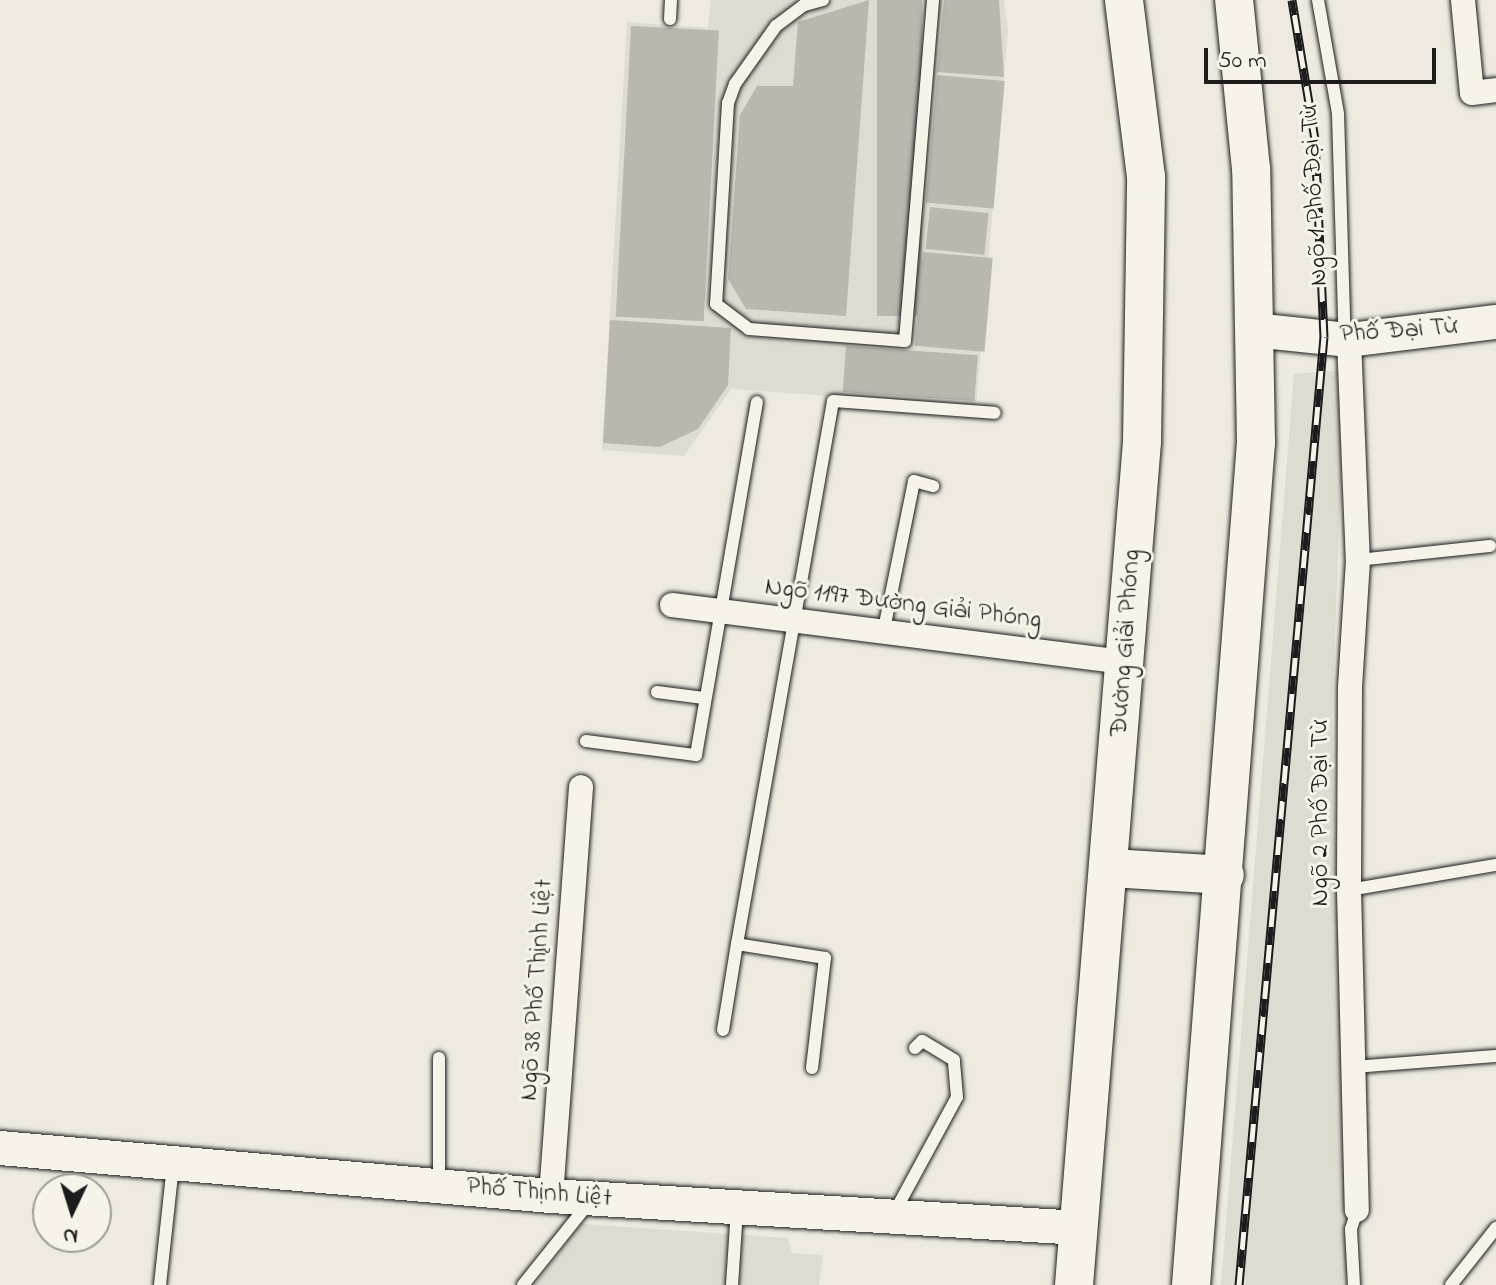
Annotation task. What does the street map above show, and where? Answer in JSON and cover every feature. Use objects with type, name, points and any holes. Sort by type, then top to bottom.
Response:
[{"type":"main road","name":"Đường Giải Phóng","points":[[1074,1285],[1111,868],[1142,442],[1146,177],[1124,0]]},
{"type":"main road","points":[[1191,1285],[1256,443],[1251,169],[1234,0]]},
{"type":"main road","points":[[1111,868],[1225,875]]},
{"type":"street","points":[[1463,0],[1472,93],[1496,90]]},
{"type":"street","name":"Phố Đại Từ","points":[[1254,330],[1349,340],[1496,322]]},
{"type":"street","name":"Ngõ 2 Phố Đại Từ","points":[[1349,340],[1358,560],[1350,688],[1349,890],[1357,1210]]},
{"type":"street","name":"Ngõ 1197 Đường Giải Phóng","points":[[672,605],[792,617],[1126,662]]},
{"type":"street","name":"Ngõ 38 Phố Thįnh Liệt","points":[[551,1196],[581,787]]},
{"type":"street","name":"Phố Thịnh Liệt","points":[[0,1148],[551,1196],[1080,1228]]},
{"type":"lane","points":[[670,19],[671,0]]},
{"type":"lane","points":[[823,0],[804,5],[776,26],[731,94],[716,304],[749,329],[905,341],[933,0]]},
{"type":"lane","name":"Ngõ 1 Phố Đại Từ","points":[[1318,0],[1338,114],[1344,321],[1349,340]]},
{"type":"lane","points":[[723,1030],[792,617],[833,401],[995,413]]},
{"type":"lane","points":[[586,741],[696,755],[718,609],[757,402]]},
{"type":"lane","points":[[884,629],[914,481],[933,486]]},
{"type":"lane","points":[[1358,560],[1490,546]]},
{"type":"lane","points":[[657,692],[704,698]]},
{"type":"lane","points":[[1349,890],[1496,865]]},
{"type":"lane","points":[[737,944],[825,958],[812,1068]]},
{"type":"lane","points":[[892,1216],[957,1097],[954,1060],[922,1041],[915,1048]]},
{"type":"lane","points":[[1353,1067],[1496,1056]]},
{"type":"lane","points":[[439,1058],[439,1186]]},
{"type":"lane","points":[[160,1285],[173,1163]]},
{"type":"lane","points":[[523,1285],[592,1199]]},
{"type":"lane","points":[[732,1285],[737,1209]]},
{"type":"lane","name":"Ngõ 2 Phố Đại Từ","points":[[1354,1285],[1351,1229],[1357,1210]]},
{"type":"lane","points":[[1451,1285],[1496,1228]]},
{"type":"shaded area","points":[[711,0],[1004,0],[1008,28],[976,406],[731,389],[684,456],[602,450],[627,22],[708,28]]},
{"type":"shaded area","points":[[1345,370],[1332,717],[1347,1285],[1221,1285],[1294,374]]},
{"type":"shaded area","points":[[582,1224],[788,1238],[792,1253],[823,1255],[819,1285],[534,1285]]},
{"type":"building","points":[[869,0],[846,316],[746,309],[728,279],[740,115],[757,86],[793,86],[798,22]]},
{"type":"building","points":[[877,0],[922,0],[922,316],[877,316]]},
{"type":"building","points":[[944,0],[999,0],[1004,77],[937,72]]},
{"type":"building","points":[[631,26],[719,31],[704,321],[616,317]]},
{"type":"building","points":[[937,75],[1005,81],[994,208],[926,203]]},
{"type":"building","points":[[930,207],[989,213],[984,255],[926,249]]},
{"type":"building","points":[[923,252],[993,258],[985,352],[915,346]]},
{"type":"building","points":[[610,320],[731,328],[728,385],[698,429],[660,447],[603,443]]},
{"type":"building","points":[[846,346],[978,355],[974,401],[843,392]]},
{"type":"railway","points":[[1239,1285],[1324,337],[1315,139],[1292,0]]}]
